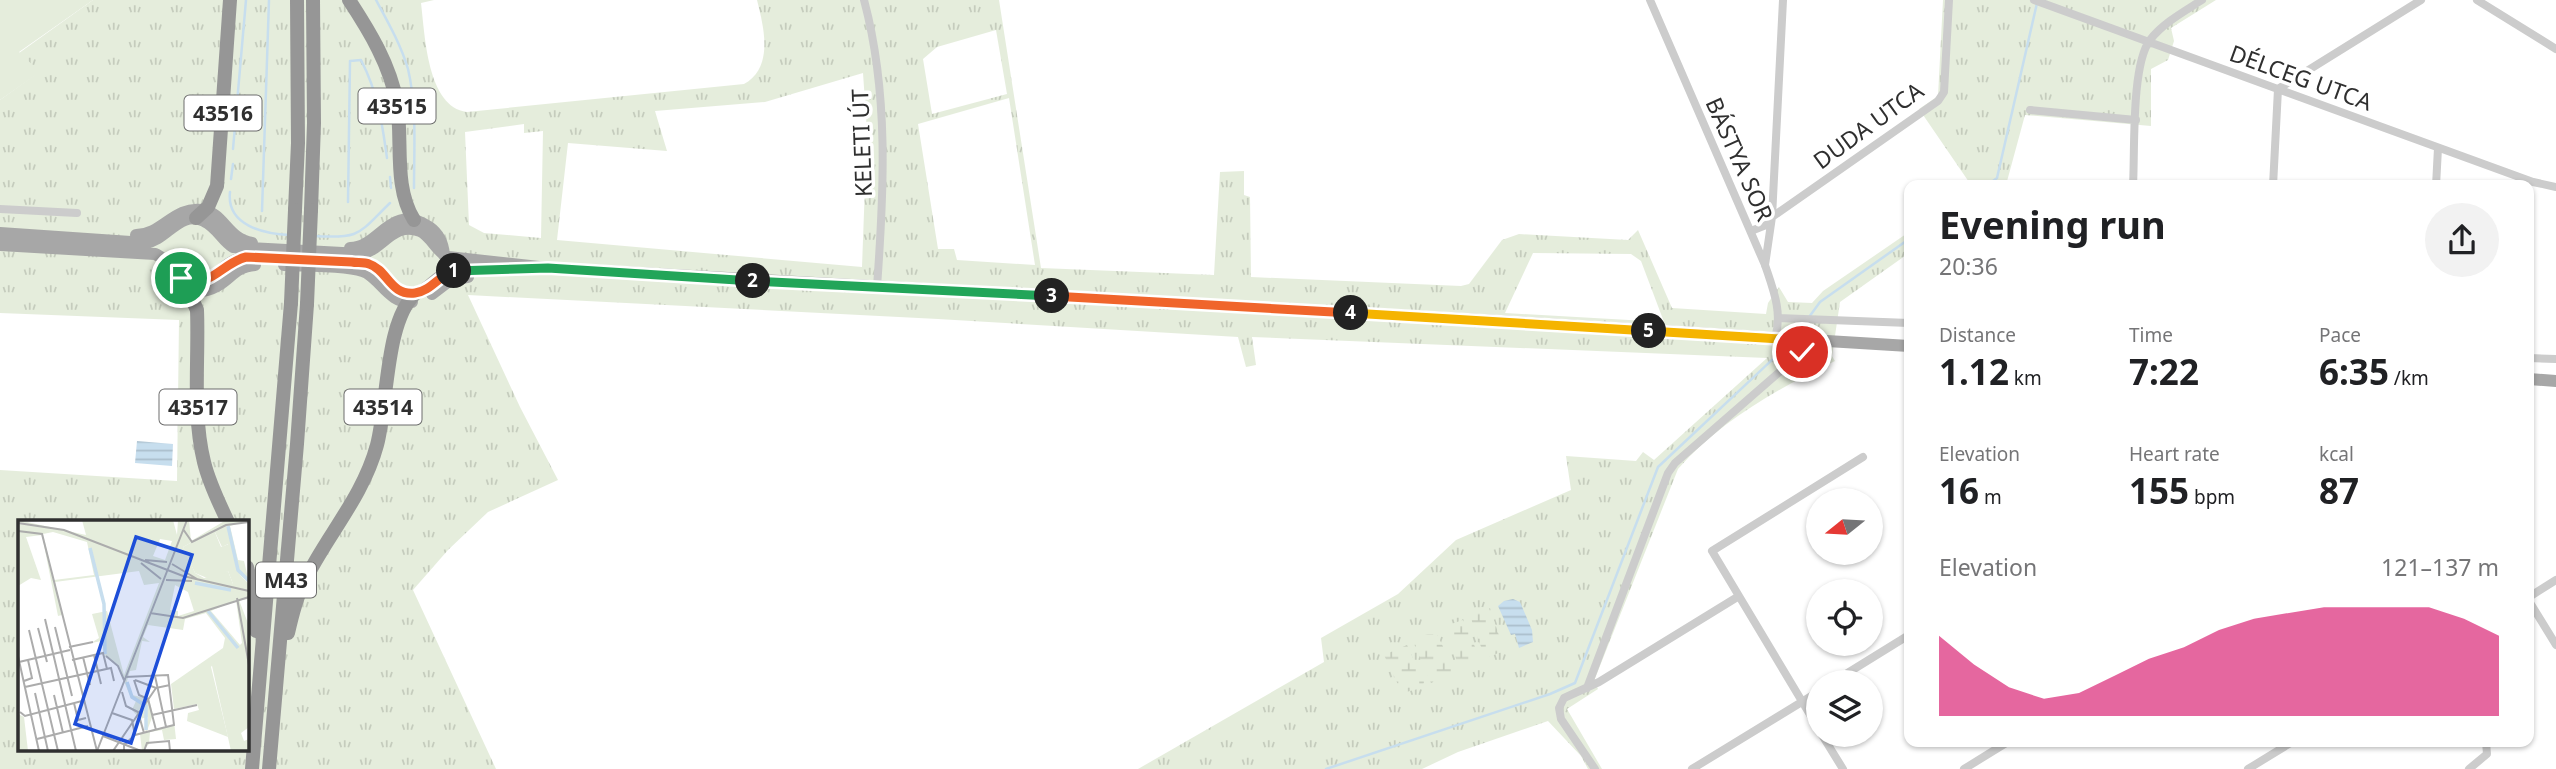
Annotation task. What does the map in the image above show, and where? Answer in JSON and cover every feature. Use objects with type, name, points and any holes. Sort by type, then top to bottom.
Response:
[{"type":"highway","name":"43516","points":[[201,214],[217,186],[230,0]]},
{"type":"highway","name":"M43","points":[[252,769],[291,303],[298,142],[297,0]]},
{"type":"highway","name":"M43","points":[[269,769],[298,444],[307,304],[314,123],[313,0]]},
{"type":"highway","name":"43515","points":[[349,0],[381,53],[389,74],[397,103],[403,196],[414,220]]},
{"type":"highway","name":"43517","points":[[184,290],[197,310],[201,448],[210,482],[227,520]]},
{"type":"highway","name":"43514","points":[[274,715],[287,639],[303,584],[358,493],[370,466],[377,442],[397,322],[411,298]]},
{"type":"highway","points":[[248,570],[253,586],[256,615],[259,689]]},
{"type":"main road","points":[[0,246],[65,243],[161,232],[181,212],[194,209],[226,242],[241,248],[361,254],[374,250],[389,236],[404,229],[422,232],[444,251],[498,257],[548,268]]},
{"type":"main road","points":[[201,214],[221,222],[241,241],[344,248],[362,246],[384,228],[396,222],[414,220],[436,233],[444,251],[441,275]]},
{"type":"main road","points":[[161,232],[161,261],[171,281],[184,290],[199,292],[214,288],[242,266],[266,264],[364,271],[394,298],[427,298],[457,278],[498,277],[548,268]]},
{"type":"main road","points":[[0,233],[161,261],[181,278],[199,282],[211,279],[233,261],[246,257],[369,264],[377,269],[391,286],[411,298]]},
{"type":"main road","points":[[411,298],[441,275],[461,270],[548,268],[1904,346]]},
{"type":"main road","points":[[2534,379],[2556,381]]},
{"type":"street","name":"KELETI ÚT","points":[[864,0],[877,63],[882,132],[883,188],[877,286]]},
{"type":"street","name":"BÁSTYA SOR","points":[[1650,0],[1765,265],[1774,293],[1778,318],[1777,339]]},
{"type":"street","points":[[1765,265],[1771,220],[1783,0]]},
{"type":"street","name":"DUDA UTCA","points":[[1751,231],[1771,220],[1938,101],[1944,92],[1949,0]]},
{"type":"street","name":"DÉLCEG UTCA","points":[[2034,0],[2527,180]]},
{"type":"street","points":[[2133,180],[2141,59],[2149,41],[2182,12],[2203,0]]},
{"type":"street","points":[[2273,180],[2278,89],[2421,0]]},
{"type":"street","points":[[2477,0],[2556,49]]},
{"type":"street","points":[[2030,110],[2136,120]]},
{"type":"street","points":[[2436,180],[2438,148]]},
{"type":"street","name":"DÉLCEG UTCA","points":[[2534,182],[2556,187]]},
{"type":"street","points":[[0,209],[77,213]]},
{"type":"street","points":[[1778,318],[1904,323]]},
{"type":"street","points":[[1587,688],[1668,472],[1810,341]]},
{"type":"street","points":[[2534,358],[2556,359]]},
{"type":"street","points":[[1806,708],[1712,551],[1863,457]]},
{"type":"street","points":[[2534,595],[2556,580]]},
{"type":"street","points":[[1595,769],[1561,719],[1559,708],[1564,698],[1587,688],[1739,596]]},
{"type":"street","points":[[2534,608],[2556,645]]},
{"type":"street","points":[[1852,670],[1904,638]]},
{"type":"street","points":[[1692,769],[1806,700]]},
{"type":"street","points":[[1829,747],[1843,769]]},
{"type":"street","points":[[1964,769],[2000,747]]},
{"type":"street","points":[[2248,769],[2284,747]]},
{"type":"street","points":[[2469,769],[2487,754],[2486,747]]},
{"type":"green space","points":[[0,0],[93,0],[19,52],[40,72],[0,100]]},
{"type":"green space","points":[[93,0],[434,0],[421,3],[430,68],[444,97],[454,107],[467,112],[744,84],[760,68],[763,57],[764,34],[757,0],[999,0],[1041,268],[1214,275],[1220,172],[1244,171],[1244,195],[1250,197],[1251,277],[1461,286],[1469,284],[1502,240],[1519,234],[1628,240],[1638,230],[1672,308],[1766,314],[1768,303],[1779,287],[1788,302],[1812,303],[1823,291],[1904,235],[1904,257],[1840,302],[1832,356],[1835,361],[1751,407],[1712,436],[1678,469],[1594,681],[1598,689],[1567,709],[1602,769],[1588,769],[1581,756],[1548,721],[1458,752],[1422,769],[1138,769],[1324,662],[1321,638],[1398,594],[1456,540],[1571,490],[1566,456],[1636,461],[1643,452],[1654,460],[1767,358],[1252,337],[1256,365],[1246,367],[1238,337],[468,295],[520,407],[558,480],[488,512],[448,550],[413,590],[496,769],[0,769],[0,470],[177,481],[179,320],[0,313],[0,100],[39,72],[19,53]],"holes":[[[996,30],[1007,94],[932,114],[923,59],[937,47]],[[863,73],[867,131],[862,267],[557,240],[568,143],[667,151],[655,111],[765,102]],[[1009,98],[1035,265],[957,260],[954,249],[938,249],[918,124]],[[524,124],[524,133],[543,131],[541,238],[484,233],[469,225],[465,132]],[[1533,253],[1631,254],[1641,261],[1664,322],[1505,313]]]},
{"type":"green space","points":[[1943,0],[2216,0],[2171,28],[2174,41],[2168,60],[2151,69],[2151,126],[2025,115],[2007,180],[1968,180],[1919,109],[1938,96]]},
{"type":"green space","points":[[1481,607],[1490,608],[1504,651],[1485,658],[1470,616]]},
{"type":"green space","points":[[1463,620],[1475,647],[1477,664],[1460,670],[1445,626]]},
{"type":"green space","points":[[1437,634],[1455,672],[1431,683],[1412,639]]},
{"type":"green space","points":[[1407,645],[1424,682],[1422,688],[1402,693],[1384,655]]},
{"type":"water","points":[[137,441],[173,444],[172,466],[135,463]]},
{"type":"water","points":[[1513,599],[1520,602],[1532,630],[1533,642],[1519,648],[1515,634],[1511,635],[1498,606]]},
{"type":"waterway","points":[[233,149],[246,0]]},
{"type":"waterway","points":[[262,211],[269,0]]},
{"type":"waterway","points":[[376,0],[398,42],[411,83],[414,113],[414,188]]},
{"type":"waterway","points":[[1994,180],[1997,178],[2037,3]]},
{"type":"waterway","points":[[348,202],[350,61],[361,60],[372,84],[387,158]]},
{"type":"waterway","points":[[231,179],[233,164]]},
{"type":"waterway","points":[[390,177],[391,188]]},
{"type":"waterway","points":[[230,192],[230,204],[234,213],[249,226],[270,233],[290,235]]},
{"type":"waterway","points":[[314,236],[341,236],[358,232],[390,203]]},
{"type":"waterway","points":[[1796,335],[1820,302],[1904,243]]},
{"type":"waterway","points":[[1326,769],[1550,694],[1575,683],[1658,467],[1790,343]]},
{"type":"route","points":[[181,278],[192,282],[205,281],[217,276],[233,261],[246,257],[352,262],[369,264],[401,292],[416,293],[451,271],[548,268],[1815,341],[1802,352]]}]
